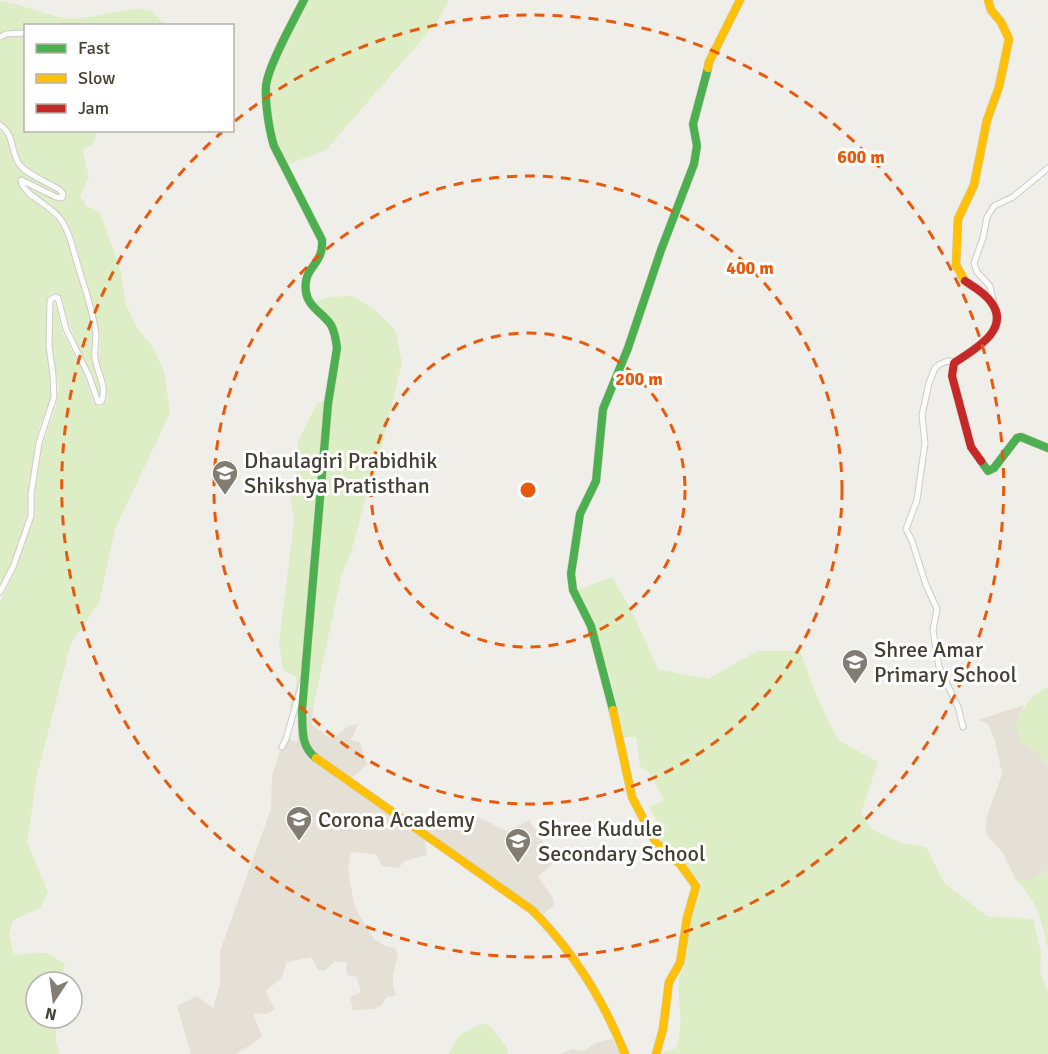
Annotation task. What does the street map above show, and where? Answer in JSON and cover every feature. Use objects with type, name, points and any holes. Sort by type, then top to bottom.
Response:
[{"type":"street","points":[[304,0],[271,68],[266,85],[270,134],[274,146],[322,240],[324,251],[322,258],[310,269],[305,279],[306,298],[333,328],[338,346],[328,404],[302,710],[302,734],[308,752],[466,862],[545,922],[587,976],[614,1026],[625,1054]]},
{"type":"street","points":[[656,1054],[663,1029],[669,982],[680,963],[687,918],[696,885],[680,864],[656,843],[632,797],[604,672],[591,626],[573,590],[571,574],[580,514],[597,481],[603,409],[628,348],[661,250],[694,164],[697,146],[693,124],[710,62],[740,0]]},
{"type":"street","points":[[988,0],[991,10],[1001,22],[1009,39],[999,87],[987,120],[974,185],[958,219],[956,265],[963,279],[987,297],[994,306]]},
{"type":"street","points":[[0,37],[6,34],[24,33]]},
{"type":"street","points":[[0,125],[10,134],[17,160],[21,166],[63,194],[62,198],[56,197],[21,180],[28,193],[57,214],[70,236],[88,295],[96,337],[94,356],[103,387],[103,400],[98,402],[95,398],[93,385],[66,329],[58,298],[55,297],[50,300],[49,346],[54,397],[39,443],[31,494],[31,516],[13,567],[0,592]]},
{"type":"street","points":[[1048,168],[1020,192],[994,206],[987,217],[983,238],[974,263],[977,272],[990,286],[996,321],[989,337],[956,362],[952,371],[952,381],[971,447],[988,471],[994,468],[1017,438],[1021,437],[1048,448]]},
{"type":"street","points":[[956,362],[948,361],[935,368],[929,384],[922,415],[925,443],[917,500],[906,529],[937,609],[933,630],[939,667],[958,707],[963,727]]},
{"type":"street","points":[[282,747],[305,673]]},
{"type":"shaded area","points":[[1024,705],[1015,726],[1023,743],[1038,753],[1048,766],[1048,869],[1032,880],[1016,880],[1003,853],[985,830],[987,816],[1002,774],[995,741],[988,724],[978,720]]},
{"type":"shaded area","points":[[313,708],[312,725],[332,739],[348,726],[358,724],[351,740],[360,742],[367,764],[352,778],[356,790],[424,836],[427,855],[405,861],[398,868],[382,866],[376,854],[351,852],[348,870],[354,904],[358,913],[374,939],[385,946],[395,948],[398,955],[393,973],[396,995],[387,997],[381,1006],[374,1009],[353,1010],[350,997],[361,992],[357,977],[347,975],[346,962],[335,961],[325,970],[318,971],[312,957],[287,962],[281,979],[265,991],[275,1009],[267,1014],[253,1013],[262,1037],[236,1054],[191,1054],[177,1006],[197,996],[213,1008],[220,985],[220,951],[271,809],[272,775],[279,754],[289,739],[297,742],[299,709]]},
{"type":"shaded area","points":[[478,817],[507,831],[529,820],[549,851],[553,863],[538,877],[553,898],[554,906],[543,914],[426,830],[450,822]]},
{"type":"shaded area","points":[[613,1039],[620,1054],[560,1054],[572,1049],[584,1051],[598,1042]]},
{"type":"green space","points":[[306,0],[449,0],[437,22],[326,150],[289,164],[278,145],[271,122],[270,76]]},
{"type":"green space","points":[[0,1],[64,18],[136,9],[146,10],[153,12],[165,24],[24,24],[24,132],[97,132],[93,143],[82,150],[89,178],[80,195],[86,206],[100,213],[121,271],[125,302],[136,326],[154,349],[164,372],[170,413],[115,529],[99,603],[71,643],[37,775],[27,842],[48,892],[40,908],[13,920],[9,935],[14,954],[47,953],[65,964],[64,970],[24,970],[24,1030],[56,1030],[56,1043],[60,1054],[0,1054],[0,602],[16,568],[35,514],[35,490],[41,449],[55,410],[59,388],[51,347],[53,305],[56,305],[62,332],[83,372],[93,403],[101,407],[107,400],[106,384],[99,361],[100,336],[75,242],[67,222],[52,205],[28,190],[27,184],[54,199],[64,201],[66,194],[24,165],[17,155],[11,132],[0,123]]},
{"type":"green space","points":[[0,130],[8,141],[15,165],[60,194],[59,196],[26,179],[21,178],[18,181],[25,193],[52,212],[72,246],[87,301],[100,381],[100,399],[98,399],[69,324],[62,298],[53,293],[48,296],[46,306],[46,350],[51,401],[40,424],[35,447],[23,530],[9,571],[0,587]]},
{"type":"green space","points":[[352,296],[374,309],[395,330],[402,362],[372,487],[366,496],[352,550],[342,573],[313,708],[289,708],[296,689],[296,677],[283,670],[279,642],[294,521],[290,494],[296,480],[298,441],[318,402],[330,399],[339,342],[311,303],[329,297]]},
{"type":"green space","points":[[612,577],[631,610],[658,669],[708,679],[757,651],[800,651],[818,699],[838,740],[878,762],[861,813],[872,830],[902,843],[926,847],[945,884],[987,916],[1033,919],[1041,952],[1040,972],[1048,992],[1048,1054],[659,1054],[676,1048],[679,1038],[679,978],[685,962],[687,930],[701,882],[653,833],[662,830],[649,807],[664,800],[651,775],[640,766],[636,737],[624,737],[610,676],[578,590]]},
{"type":"green space","points":[[1048,687],[1048,766],[1038,753],[1023,743],[1015,726],[1028,703],[1036,694]]},
{"type":"green space","points":[[1048,869],[1048,950],[1034,904],[1016,880],[1032,880]]},
{"type":"green space","points":[[480,1024],[489,1025],[508,1049],[507,1054],[448,1054],[460,1035]]},
{"type":"traffic: fast","points":[[304,0],[271,67],[266,93],[270,132],[274,146],[322,240],[320,255],[307,277],[307,297],[331,325],[337,348],[328,404],[302,710],[305,743],[316,758]]},
{"type":"traffic: fast","points":[[613,710],[591,626],[573,590],[571,574],[580,514],[596,481],[603,409],[628,348],[661,250],[694,164],[697,146],[693,124],[708,68]]},
{"type":"traffic: fast","points":[[981,461],[988,471],[994,468],[1017,438],[1021,437],[1048,448]]},
{"type":"traffic: slow","points":[[708,68],[740,0]]},
{"type":"traffic: slow","points":[[965,281],[956,265],[958,219],[974,185],[987,120],[999,87],[1009,39],[1001,22],[991,10],[988,0]]},
{"type":"traffic: slow","points":[[613,710],[632,797],[656,843],[680,864],[696,886],[687,918],[680,963],[669,982],[663,1029],[656,1054]]},
{"type":"traffic: slow","points":[[316,758],[532,910],[561,942],[586,977],[607,1014],[625,1054]]},
{"type":"traffic: jam","points":[[965,281],[991,302],[996,312],[997,322],[994,330],[980,345],[954,363],[952,376],[971,447],[981,461]]},
{"type":"place","name":"Dhaulagiri Prabidhik Shikshya Pratisthan","points":[[225,496]]},
{"type":"place","name":"Shree Amar Primary School","points":[[855,685]]},
{"type":"place","name":"Corona Academy","points":[[299,842]]},
{"type":"place","name":"Shree Kudule Secondary School","points":[[518,864]]}]
